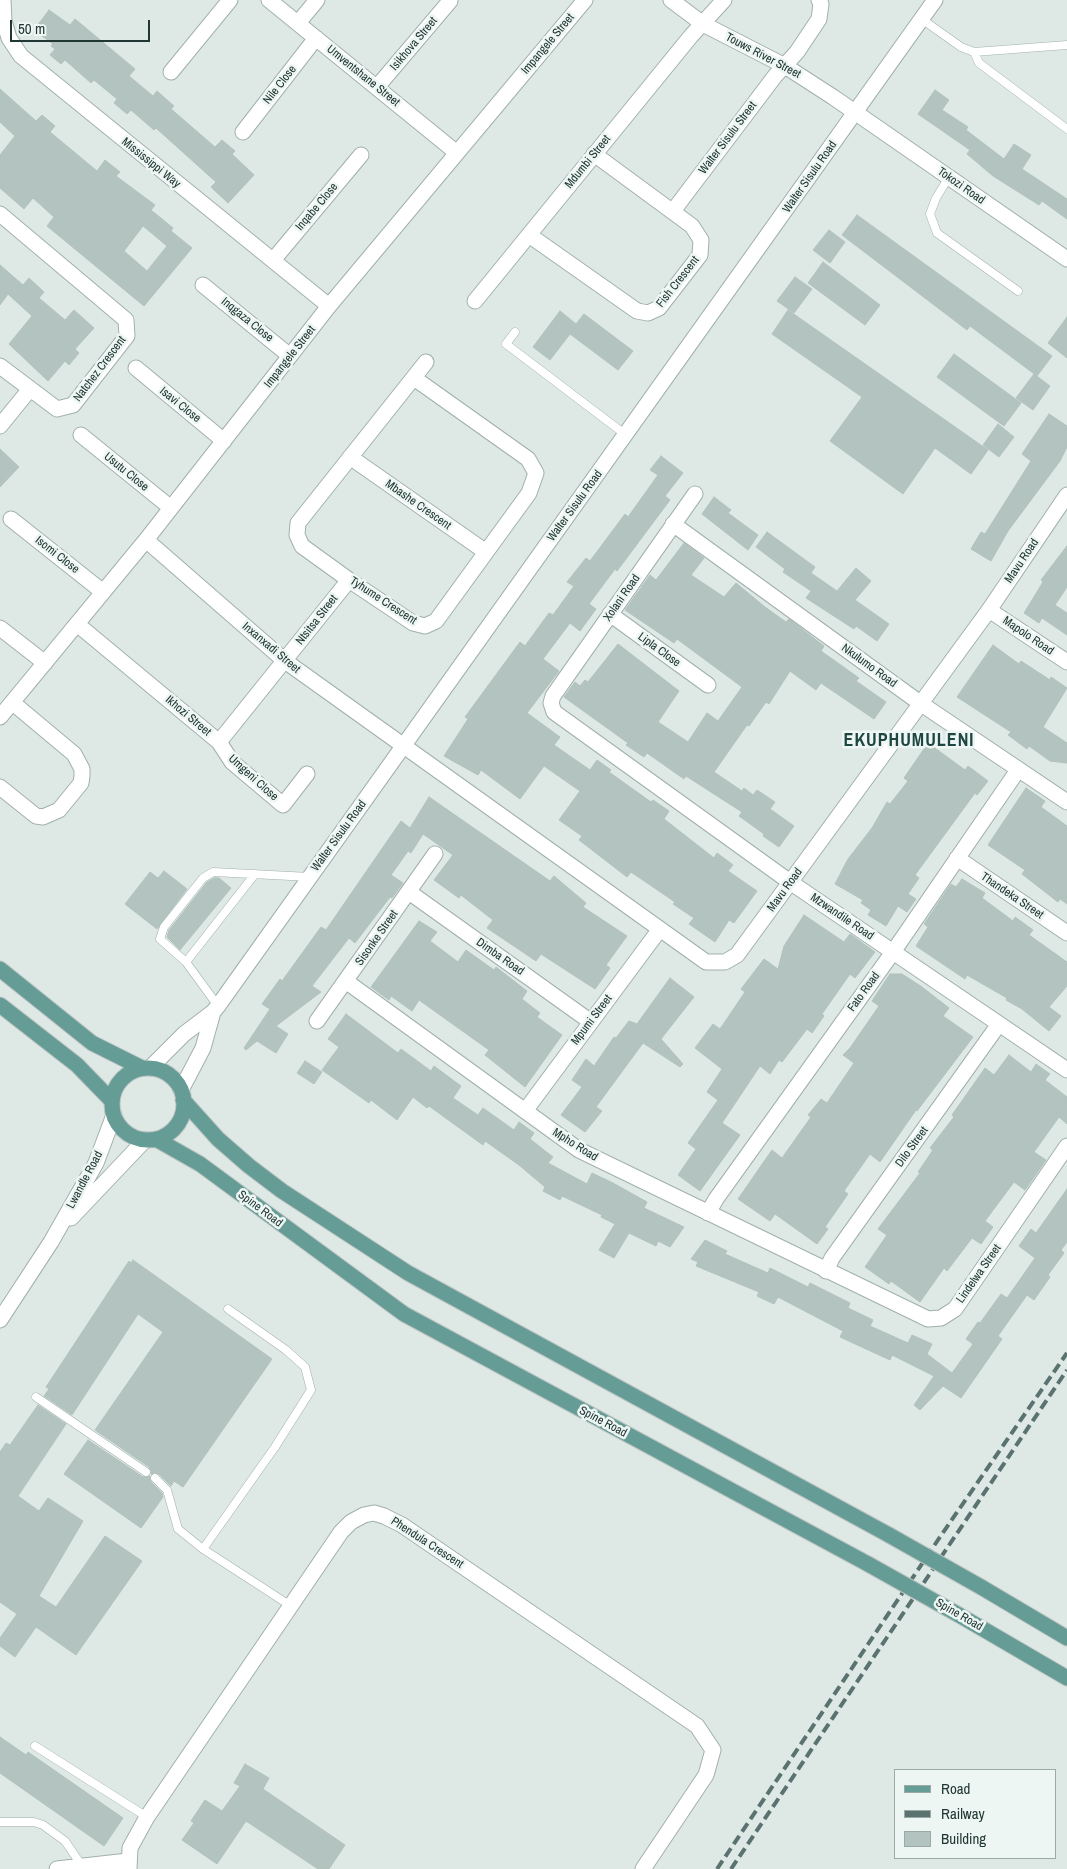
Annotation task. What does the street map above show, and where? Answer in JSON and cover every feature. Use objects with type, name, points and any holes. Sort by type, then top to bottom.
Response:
[{"type":"main road","points":[[0,968],[92,1042],[146,1068],[168,1075],[218,1139],[249,1166],[282,1191],[408,1273],[889,1535],[1067,1638]]},
{"type":"main road","name":"Spine Road","points":[[0,1005],[77,1065],[113,1108],[126,1132],[151,1139],[200,1164],[404,1314],[868,1564],[1067,1678]]},
{"type":"main road","points":[[113,1108],[116,1086],[134,1070],[146,1068]]},
{"type":"main road","points":[[151,1139],[166,1135],[177,1124],[183,1110],[182,1095]]},
{"type":"street","name":"Mississippi Way","points":[[2,0],[2,22],[9,38],[21,56],[329,306]]},
{"type":"street","points":[[171,72],[230,0]]},
{"type":"street","name":"Umventshane Street","points":[[269,0],[457,153]]},
{"type":"street","points":[[298,23],[317,0]]},
{"type":"street","name":"Impangele Street","points":[[0,717],[146,540],[329,306],[585,0]]},
{"type":"street","name":"Touws River Street","points":[[671,0],[703,24],[785,66],[856,112]]},
{"type":"street","name":"Mdumbi Street","points":[[475,301],[690,36],[724,0]]},
{"type":"street","name":"Walter Sisulu Street","points":[[673,211],[785,66],[819,18],[821,4],[819,0]]},
{"type":"street","name":"Walter Sisulu Road","points":[[182,1095],[216,1009],[936,0]]},
{"type":"street","name":"Isikhova Street","points":[[377,87],[450,2]]},
{"type":"street","name":"Nile Close","points":[[243,132],[316,38]]},
{"type":"street","name":"Tokozi Road","points":[[856,112],[1067,259]]},
{"type":"street","name":"Fish Crescent","points":[[529,235],[637,311],[648,313],[659,308],[700,255],[701,240],[692,226],[594,154]]},
{"type":"street","name":"Inqabe Close","points":[[274,260],[361,155]]},
{"type":"street","name":"Natchez Crescent","points":[[0,214],[126,320],[127,336],[73,405],[57,408],[0,366]]},
{"type":"street","name":"Inqgaza Close","points":[[203,285],[290,356]]},
{"type":"street","name":"Tyhume Crescent","points":[[414,378],[528,459],[536,472],[529,493],[436,621],[425,626],[412,623],[349,580],[302,546],[297,535],[298,523],[426,362]]},
{"type":"street","name":"Isavi Close","points":[[136,368],[224,441]]},
{"type":"street","points":[[0,426],[30,389]]},
{"type":"street","name":"Usutu Close","points":[[81,435],[171,508]]},
{"type":"street","name":"Mbashe Crescent","points":[[350,457],[486,552]]},
{"type":"street","name":"Xolani Road","points":[[551,703],[553,696],[695,494]]},
{"type":"street","name":"Mavu Road","points":[[403,746],[706,962],[725,962],[737,956],[988,610],[1067,495]]},
{"type":"street","name":"Isomi Close","points":[[11,519],[103,592]]},
{"type":"street","name":"Nkulumo Road","points":[[673,524],[920,703],[1067,802]]},
{"type":"street","name":"Inxanxadi Street","points":[[146,540],[285,661],[403,746]]},
{"type":"street","name":"Ntsitsa Street","points":[[285,661],[349,580]]},
{"type":"street","name":"Mapolo Road","points":[[988,610],[1067,662]]},
{"type":"street","name":"Lipla Close","points":[[610,614],[708,685]]},
{"type":"street","name":"Ikhozi Street","points":[[77,624],[219,742],[285,661]]},
{"type":"street","points":[[0,628],[45,663]]},
{"type":"street","points":[[0,787],[36,816],[43,817],[58,810],[81,783],[82,769],[74,754],[13,703]]},
{"type":"street","name":"Mzwandile Road","points":[[551,703],[554,712],[790,882],[1067,1070]]},
{"type":"street","name":"Umgeni Close","points":[[219,742],[232,762],[283,804],[307,774]]},
{"type":"street","name":"Fato Road","points":[[708,1213],[1018,770]]},
{"type":"street","name":"Sisonke Street","points":[[317,1021],[347,982],[435,854]]},
{"type":"street","name":"Thandeka Street","points":[[957,858],[1067,934]]},
{"type":"street","name":"Dimba Road","points":[[408,892],[591,1022]]},
{"type":"street","name":"Mpumi Street","points":[[525,1112],[660,929]]},
{"type":"street","name":"Mpho Road","points":[[347,982],[579,1150],[826,1271]]},
{"type":"street","name":"Walter Sisulu Road","points":[[146,1068],[184,1034],[216,1009]]},
{"type":"street","name":"Dilo Street","points":[[826,1271],[832,1258],[999,1024]]},
{"type":"street","name":"Lwandle Road","points":[[0,1320],[51,1242],[96,1163],[113,1108]]},
{"type":"street","name":"Lwandle Road","points":[[51,1242],[102,1184],[151,1139]]},
{"type":"street","name":"Lindelwa Street","points":[[826,1271],[928,1320],[941,1318],[955,1308],[1067,1146]]},
{"type":"street","name":"Phendula Crescent","points":[[57,1869],[82,1866],[128,1865],[130,1848],[147,1817],[342,1532],[351,1522],[364,1515],[374,1514],[384,1516],[453,1559],[697,1726],[713,1750],[706,1775],[643,1869]]},
{"type":"lane","points":[[923,20],[960,47],[974,52],[1067,45]]},
{"type":"lane","points":[[974,52],[979,63],[1067,129]]},
{"type":"lane","points":[[949,177],[936,198],[930,214],[936,233],[1018,291]]},
{"type":"lane","points":[[515,332],[506,344],[626,435]]},
{"type":"lane","points":[[216,1009],[186,962],[160,939],[164,927],[203,878],[212,872],[310,877]]},
{"type":"lane","points":[[186,962],[255,874]]},
{"type":"lane","points":[[203,1549],[275,1447],[311,1390],[305,1367],[286,1350],[228,1309]]},
{"type":"lane","points":[[36,1397],[146,1472]]},
{"type":"lane","points":[[155,1478],[167,1490],[178,1529],[203,1549],[291,1606]]},
{"type":"lane","points":[[36,1746],[147,1817]]},
{"type":"lane","points":[[0,1822],[34,1822],[43,1825],[65,1841],[82,1866]]},
{"type":"building","points":[[49,10],[70,25],[75,19],[135,69],[129,76],[153,96],[157,91],[174,106],[171,109],[215,147],[222,140],[235,151],[232,154],[254,175],[228,203],[211,187],[216,182],[156,128],[154,130],[131,110],[127,114],[114,103],[117,99],[94,80],[91,83],[65,60],[61,64],[50,55],[55,49],[51,46],[53,44],[34,30]]},
{"type":"building","points":[[0,89],[36,121],[42,115],[55,126],[50,132],[97,171],[105,160],[120,172],[116,176],[155,205],[151,210],[173,228],[171,231],[192,248],[144,306],[47,226],[54,217],[33,198],[24,209],[0,188],[0,155],[15,136],[0,122]],"holes":[[[143,226],[167,246],[147,271],[124,251]]]},
{"type":"building","points":[[935,90],[949,100],[942,110],[968,127],[966,130],[1004,159],[1014,144],[1031,155],[1022,169],[1067,199],[1067,219],[1042,201],[1039,205],[993,176],[967,154],[970,150],[918,114]]},
{"type":"building","points":[[857,215],[1052,356],[1037,376],[970,326],[967,330],[842,235]]},
{"type":"building","points":[[829,230],[845,242],[830,263],[813,250]]},
{"type":"building","points":[[823,262],[880,305],[865,325],[808,283]]},
{"type":"building","points":[[0,265],[23,285],[29,278],[44,292],[39,298],[65,320],[74,310],[94,328],[75,349],[79,353],[69,365],[65,361],[48,381],[9,344],[32,316],[8,294],[0,305]]},
{"type":"building","points":[[795,277],[812,289],[794,313],[777,301]]},
{"type":"building","points":[[788,310],[988,450],[971,474],[935,448],[903,494],[830,441],[862,397],[772,334]]},
{"type":"building","points":[[560,311],[576,324],[584,314],[633,351],[618,370],[570,334],[550,360],[533,347]]},
{"type":"building","points":[[1067,317],[1067,358],[1048,343]]},
{"type":"building","points":[[954,354],[1021,403],[1004,426],[937,377]]},
{"type":"building","points":[[1034,374],[1050,386],[1033,410],[1016,398]]},
{"type":"building","points":[[1049,414],[1067,426],[1067,447],[1060,461],[1008,531],[991,561],[971,549],[981,532],[985,534],[1031,461],[1022,454]]},
{"type":"building","points":[[998,424],[1014,437],[999,457],[983,445]]},
{"type":"building","points":[[0,449],[19,467],[0,487]]},
{"type":"building","points":[[661,456],[683,473],[665,496],[670,500],[617,571],[615,569],[589,604],[596,609],[580,631],[570,623],[543,659],[559,671],[527,713],[560,737],[554,745],[590,770],[597,760],[611,770],[609,772],[651,802],[653,800],[669,811],[664,819],[714,858],[717,853],[733,865],[728,871],[757,891],[734,923],[729,920],[715,942],[689,924],[694,918],[673,904],[675,902],[631,872],[627,877],[579,840],[582,836],[559,820],[580,791],[544,766],[520,799],[481,770],[478,775],[444,756],[468,719],[465,717],[520,642],[525,646],[549,613],[553,615],[574,586],[567,582],[586,558],[590,561],[625,514],[628,517],[658,475],[650,470]]},
{"type":"building","points":[[714,497],[731,510],[728,513],[758,535],[748,550],[702,514]]},
{"type":"building","points":[[767,532],[815,567],[811,573],[837,591],[856,568],[871,581],[855,600],[889,624],[877,641],[856,626],[854,629],[806,598],[811,591],[783,572],[785,569],[756,547]]},
{"type":"building","points":[[684,543],[704,558],[691,575],[724,597],[736,583],[765,607],[786,622],[789,619],[824,646],[821,651],[859,678],[856,681],[886,702],[874,719],[821,683],[816,690],[790,671],[769,704],[766,702],[749,726],[747,725],[714,772],[742,791],[744,788],[753,795],[757,790],[775,802],[770,809],[794,826],[779,847],[739,816],[742,812],[686,776],[684,779],[647,753],[644,757],[626,745],[628,743],[564,697],[575,682],[580,686],[585,680],[588,682],[618,644],[679,691],[658,722],[688,742],[707,713],[718,721],[742,687],[677,639],[674,643],[625,610],[650,575],[656,580]]},
{"type":"building","points":[[1067,546],[1067,587],[1055,605],[1067,613],[1067,635],[1042,618],[1039,623],[1024,613],[1043,582],[1041,580]]},
{"type":"building","points":[[993,645],[1019,664],[1021,661],[1050,680],[1051,677],[1067,688],[1043,727],[1067,743],[1067,763],[1050,761],[1029,746],[1027,749],[1008,735],[1011,732],[957,697]]},
{"type":"building","points":[[928,743],[965,770],[968,766],[988,781],[977,795],[975,793],[915,875],[919,878],[908,894],[916,899],[907,912],[898,906],[886,926],[868,915],[871,910],[861,903],[863,900],[835,884],[848,859],[872,828],[887,802],[890,804],[908,781],[904,778]]},
{"type":"building","points":[[1026,788],[1045,801],[1041,807],[1067,826],[1067,904],[1060,899],[1058,902],[1022,874],[1025,870],[988,845]]},
{"type":"building","points":[[429,797],[550,881],[554,876],[586,903],[583,907],[627,936],[606,965],[610,968],[595,989],[541,954],[536,961],[487,928],[493,920],[461,895],[459,898],[434,880],[453,855],[423,834],[411,853],[408,851],[391,875],[403,883],[355,943],[349,938],[312,986],[321,992],[276,1026],[288,1034],[276,1053],[257,1041],[246,1050],[244,1048],[270,1009],[262,1004],[280,979],[282,981],[321,927],[326,930],[401,821],[410,828]]},
{"type":"building","points":[[164,871],[187,889],[157,929],[125,904],[150,872],[158,878]]},
{"type":"building","points":[[214,878],[219,878],[231,888],[180,950],[167,937],[169,930],[207,882]]},
{"type":"building","points":[[962,879],[985,893],[982,898],[1013,921],[1015,917],[1033,930],[1029,935],[1067,962],[1067,986],[1049,1007],[1061,1016],[1049,1031],[1022,1009],[1006,1000],[1007,998],[967,975],[965,979],[916,946],[928,927],[924,924],[951,884],[956,887]]},
{"type":"building","points":[[804,915],[844,942],[850,934],[875,952],[855,978],[850,974],[822,1014],[824,1016],[812,1033],[807,1029],[782,1062],[779,1060],[770,1074],[760,1066],[722,1123],[740,1135],[700,1191],[678,1175],[696,1149],[688,1143],[718,1100],[707,1092],[722,1069],[695,1048],[713,1024],[720,1029],[745,992],[741,989],[764,959],[778,969],[784,946]]},
{"type":"building","points":[[419,921],[437,932],[430,941],[458,962],[466,950],[494,970],[496,967],[527,991],[522,999],[540,1013],[537,1017],[562,1035],[525,1087],[485,1055],[489,1050],[419,1000],[412,1011],[391,996],[389,1000],[371,987]]},
{"type":"building","points":[[890,974],[902,974],[922,987],[949,1008],[943,1016],[973,1037],[916,1110],[880,1162],[870,1154],[844,1191],[848,1194],[825,1227],[828,1229],[817,1244],[775,1214],[770,1221],[738,1199],[772,1150],[782,1158],[811,1117],[808,1115],[821,1099],[827,1103],[854,1063],[843,1055],[879,1006],[872,1001]]},
{"type":"building","points":[[670,978],[694,997],[661,1039],[683,1064],[680,1067],[643,1043],[596,1107],[602,1111],[585,1132],[561,1115],[582,1087],[572,1080],[586,1059],[594,1066],[614,1037],[616,1038],[629,1021],[637,1024]]},
{"type":"building","points":[[346,1014],[398,1053],[401,1049],[431,1071],[434,1066],[461,1086],[453,1098],[478,1115],[483,1108],[514,1130],[519,1122],[534,1133],[530,1139],[553,1157],[548,1163],[587,1184],[592,1173],[647,1202],[644,1208],[684,1227],[670,1247],[658,1241],[656,1246],[629,1233],[614,1258],[599,1250],[615,1224],[601,1217],[602,1215],[562,1196],[560,1200],[543,1191],[545,1187],[519,1165],[485,1141],[483,1145],[429,1106],[427,1108],[413,1097],[397,1120],[371,1100],[369,1103],[322,1070],[339,1047],[328,1039]]},
{"type":"building","points":[[1009,1055],[1031,1072],[1036,1064],[1050,1074],[1045,1080],[1067,1097],[1067,1124],[1059,1117],[1034,1152],[1046,1160],[1025,1190],[1014,1182],[985,1221],[993,1227],[981,1244],[972,1238],[947,1271],[944,1268],[920,1302],[891,1281],[889,1284],[865,1267],[887,1235],[878,1229],[920,1173],[918,1172],[933,1150],[930,1148],[954,1117],[952,1115],[985,1068],[994,1075]]},
{"type":"building","points":[[305,1061],[322,1072],[314,1084],[297,1073]]},
{"type":"building","points":[[1067,1189],[1067,1242],[1061,1250],[1064,1253],[1048,1275],[1050,1277],[1034,1300],[1027,1295],[998,1336],[1002,1339],[961,1398],[943,1386],[920,1410],[914,1405],[934,1376],[892,1355],[890,1360],[840,1337],[843,1331],[778,1297],[774,1304],[757,1296],[759,1292],[696,1266],[698,1262],[691,1259],[705,1240],[727,1251],[725,1254],[768,1273],[770,1268],[808,1287],[810,1283],[850,1303],[848,1308],[873,1320],[870,1326],[908,1343],[912,1335],[932,1344],[927,1354],[952,1373],[973,1344],[966,1339],[978,1322],[980,1323],[1001,1294],[1007,1298],[1035,1258],[1019,1246],[1031,1229],[1036,1233]]},
{"type":"building","points":[[133,1260],[272,1359],[183,1487],[174,1481],[171,1486],[159,1474],[151,1474],[149,1467],[95,1430],[163,1332],[138,1314],[72,1415],[44,1396],[49,1389],[46,1387],[129,1261],[131,1263]]},
{"type":"building","points":[[38,1405],[66,1424],[18,1496],[39,1511],[48,1498],[83,1521],[39,1596],[56,1607],[105,1536],[142,1561],[76,1655],[36,1627],[15,1657],[0,1646],[0,1638],[17,1614],[0,1602],[0,1452],[6,1443],[10,1445]]},
{"type":"building","points":[[88,1440],[143,1477],[150,1476],[151,1482],[162,1493],[163,1497],[141,1528],[64,1474]]},
{"type":"building","points":[[0,1737],[26,1755],[28,1752],[123,1818],[104,1846],[0,1773]]},
{"type":"building","points":[[245,1764],[269,1778],[263,1789],[345,1845],[329,1869],[318,1869],[246,1821],[217,1864],[182,1840],[194,1823],[191,1821],[205,1800],[222,1811],[240,1786],[234,1783]]},
{"type":"railway","points":[[717,1869],[942,1534],[1067,1353]]},
{"type":"railway","points":[[731,1869],[1067,1370]]},
{"type":"district","name":"EKUPHUMULENI","points":[[909,741]]}]
